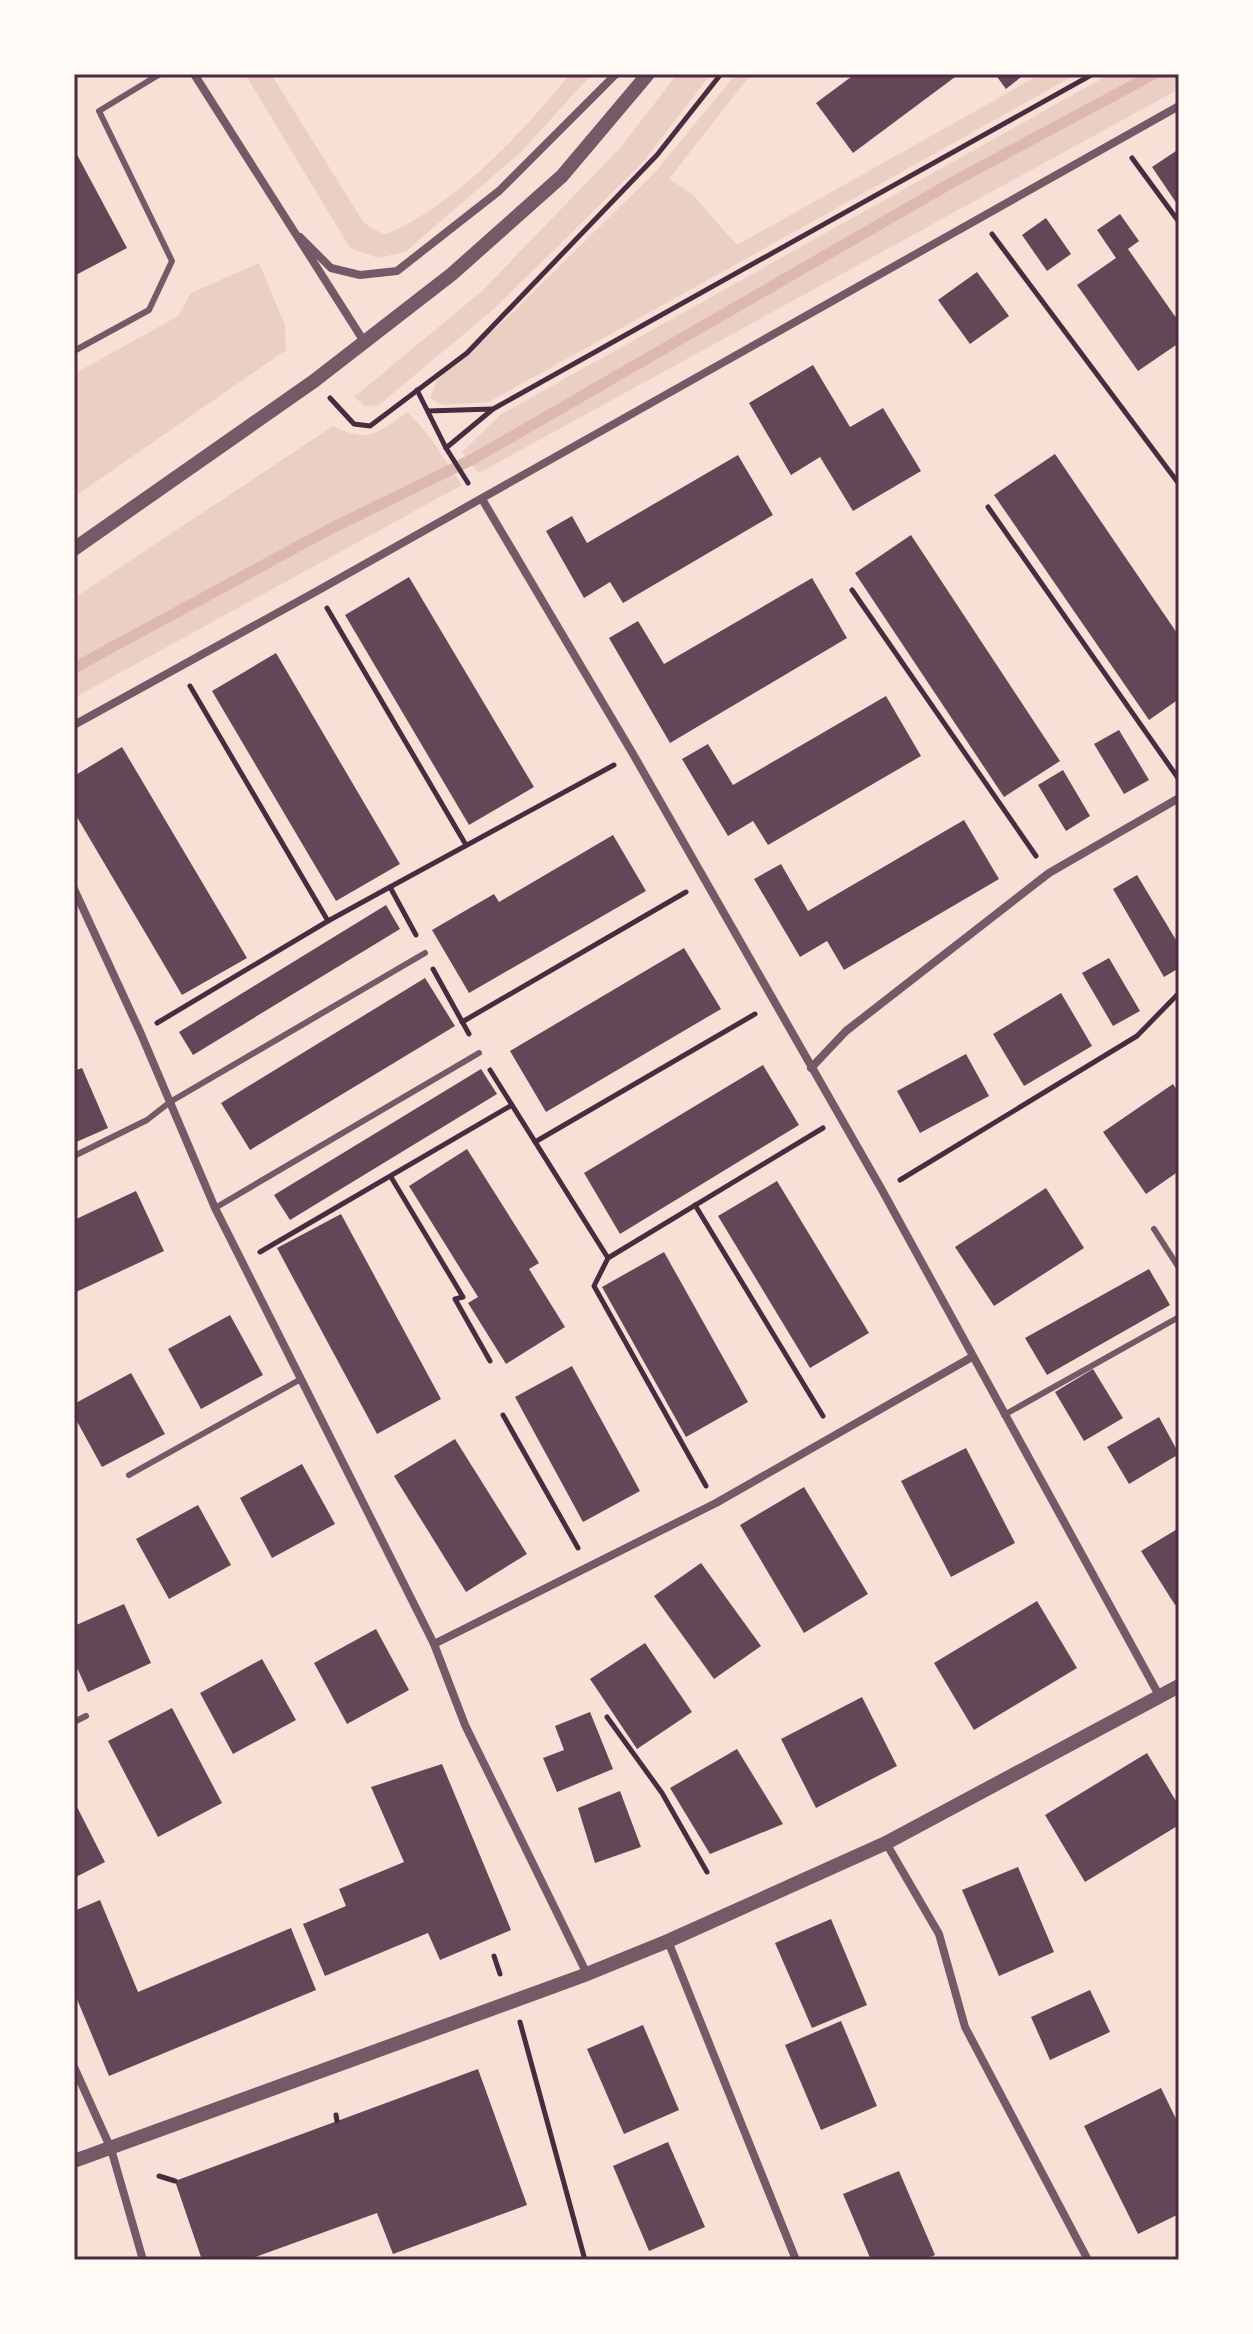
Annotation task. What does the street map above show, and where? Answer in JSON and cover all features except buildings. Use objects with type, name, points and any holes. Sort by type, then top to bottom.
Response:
[{"type":"street","points":[[194,74],[366,343]]},
{"type":"street","points":[[300,237],[331,268],[360,275],[397,271],[499,191],[616,74]]},
{"type":"street","points":[[74,549],[314,381],[452,274],[562,176],[648,74]]},
{"type":"street","points":[[74,725],[1179,106]]},
{"type":"street","points":[[482,499],[706,880],[773,1003],[882,1190],[1160,1697]]},
{"type":"street","points":[[811,1068],[846,1031],[1049,873],[1179,798]]},
{"type":"street","points":[[74,889],[141,1034],[215,1208],[434,1644],[465,1725],[587,1974]]},
{"type":"street","points":[[434,1644],[716,1503],[972,1357]]},
{"type":"street","points":[[74,2161],[587,1974],[668,1941],[886,1843],[1179,1686]]},
{"type":"street","points":[[886,1843],[939,1934],[965,2027],[1088,2260]]},
{"type":"street","points":[[668,1941],[796,2260]]},
{"type":"street","points":[[74,2067],[111,2149],[143,2260]]},
{"type":"lane","points":[[74,351],[149,310],[172,261],[99,111],[160,74]]},
{"type":"lane","points":[[74,1156],[147,1120],[170,1102],[425,953]]},
{"type":"lane","points":[[215,1208],[479,1053]]},
{"type":"lane","points":[[1154,1229],[1179,1268]]},
{"type":"lane","points":[[1004,1415],[1179,1317]]},
{"type":"lane","points":[[129,1475],[301,1379]]},
{"type":"lane","points":[[74,1722],[86,1716]]},
{"type":"path","points":[[314,381],[354,424],[370,426],[467,353],[657,155],[721,74]]},
{"type":"path","points":[[448,451],[493,409],[1093,74]]},
{"type":"path","points":[[1129,154],[1179,222]]},
{"type":"path","points":[[989,230],[1179,484]]},
{"type":"path","points":[[417,390],[470,486]]},
{"type":"path","points":[[428,411],[493,409]]},
{"type":"path","points":[[988,507],[1178,778]]},
{"type":"path","points":[[852,590],[1049,873]]},
{"type":"path","points":[[317,591],[466,845]]},
{"type":"path","points":[[390,887],[633,754]]},
{"type":"path","points":[[462,1022],[706,880]]},
{"type":"path","points":[[141,1034],[328,921]]},
{"type":"path","points":[[882,1190],[1137,1036],[1179,993]]},
{"type":"path","points":[[535,1142],[773,1003]]},
{"type":"path","points":[[242,1262],[512,1105]]},
{"type":"path","points":[[608,1258],[839,1119]]},
{"type":"path","points":[[391,1177],[463,1297],[455,1299],[490,1361]]},
{"type":"path","points":[[695,1205],[834,1435]]},
{"type":"path","points":[[503,1415],[588,1566]]},
{"type":"path","points":[[607,1717],[662,1793],[707,1872]]},
{"type":"path","points":[[494,1956],[500,1974]]},
{"type":"path","points":[[517,2011],[585,2260]]},
{"type":"path","points":[[159,2176],[175,2181]]},
{"type":"shaded area","points":[[245,74],[271,74],[364,223],[384,235],[436,206],[486,166],[570,74],[592,74],[520,153],[405,252],[378,258],[350,248]]},
{"type":"shaded area","points":[[677,74],[711,74],[643,162],[494,309],[379,405],[365,406],[354,397],[482,291],[621,147]]},
{"type":"shaded area","points":[[736,74],[751,74],[669,179],[692,194],[737,245],[1041,74],[1077,74],[489,402],[442,405],[430,398],[438,378],[506,319],[656,171]]},
{"type":"shaded area","points":[[1110,74],[1179,74],[1179,89],[479,473],[462,452],[500,415]]},
{"type":"shaded area","points":[[259,263],[285,325],[286,350],[74,497],[74,374],[178,316],[191,293]]},
{"type":"shaded area","points":[[408,412],[429,436],[462,485],[74,698],[74,598],[333,426],[356,434],[372,434]]},
{"type":"waterway","points":[[74,668],[330,529],[473,459],[951,183],[1154,74]]}]
